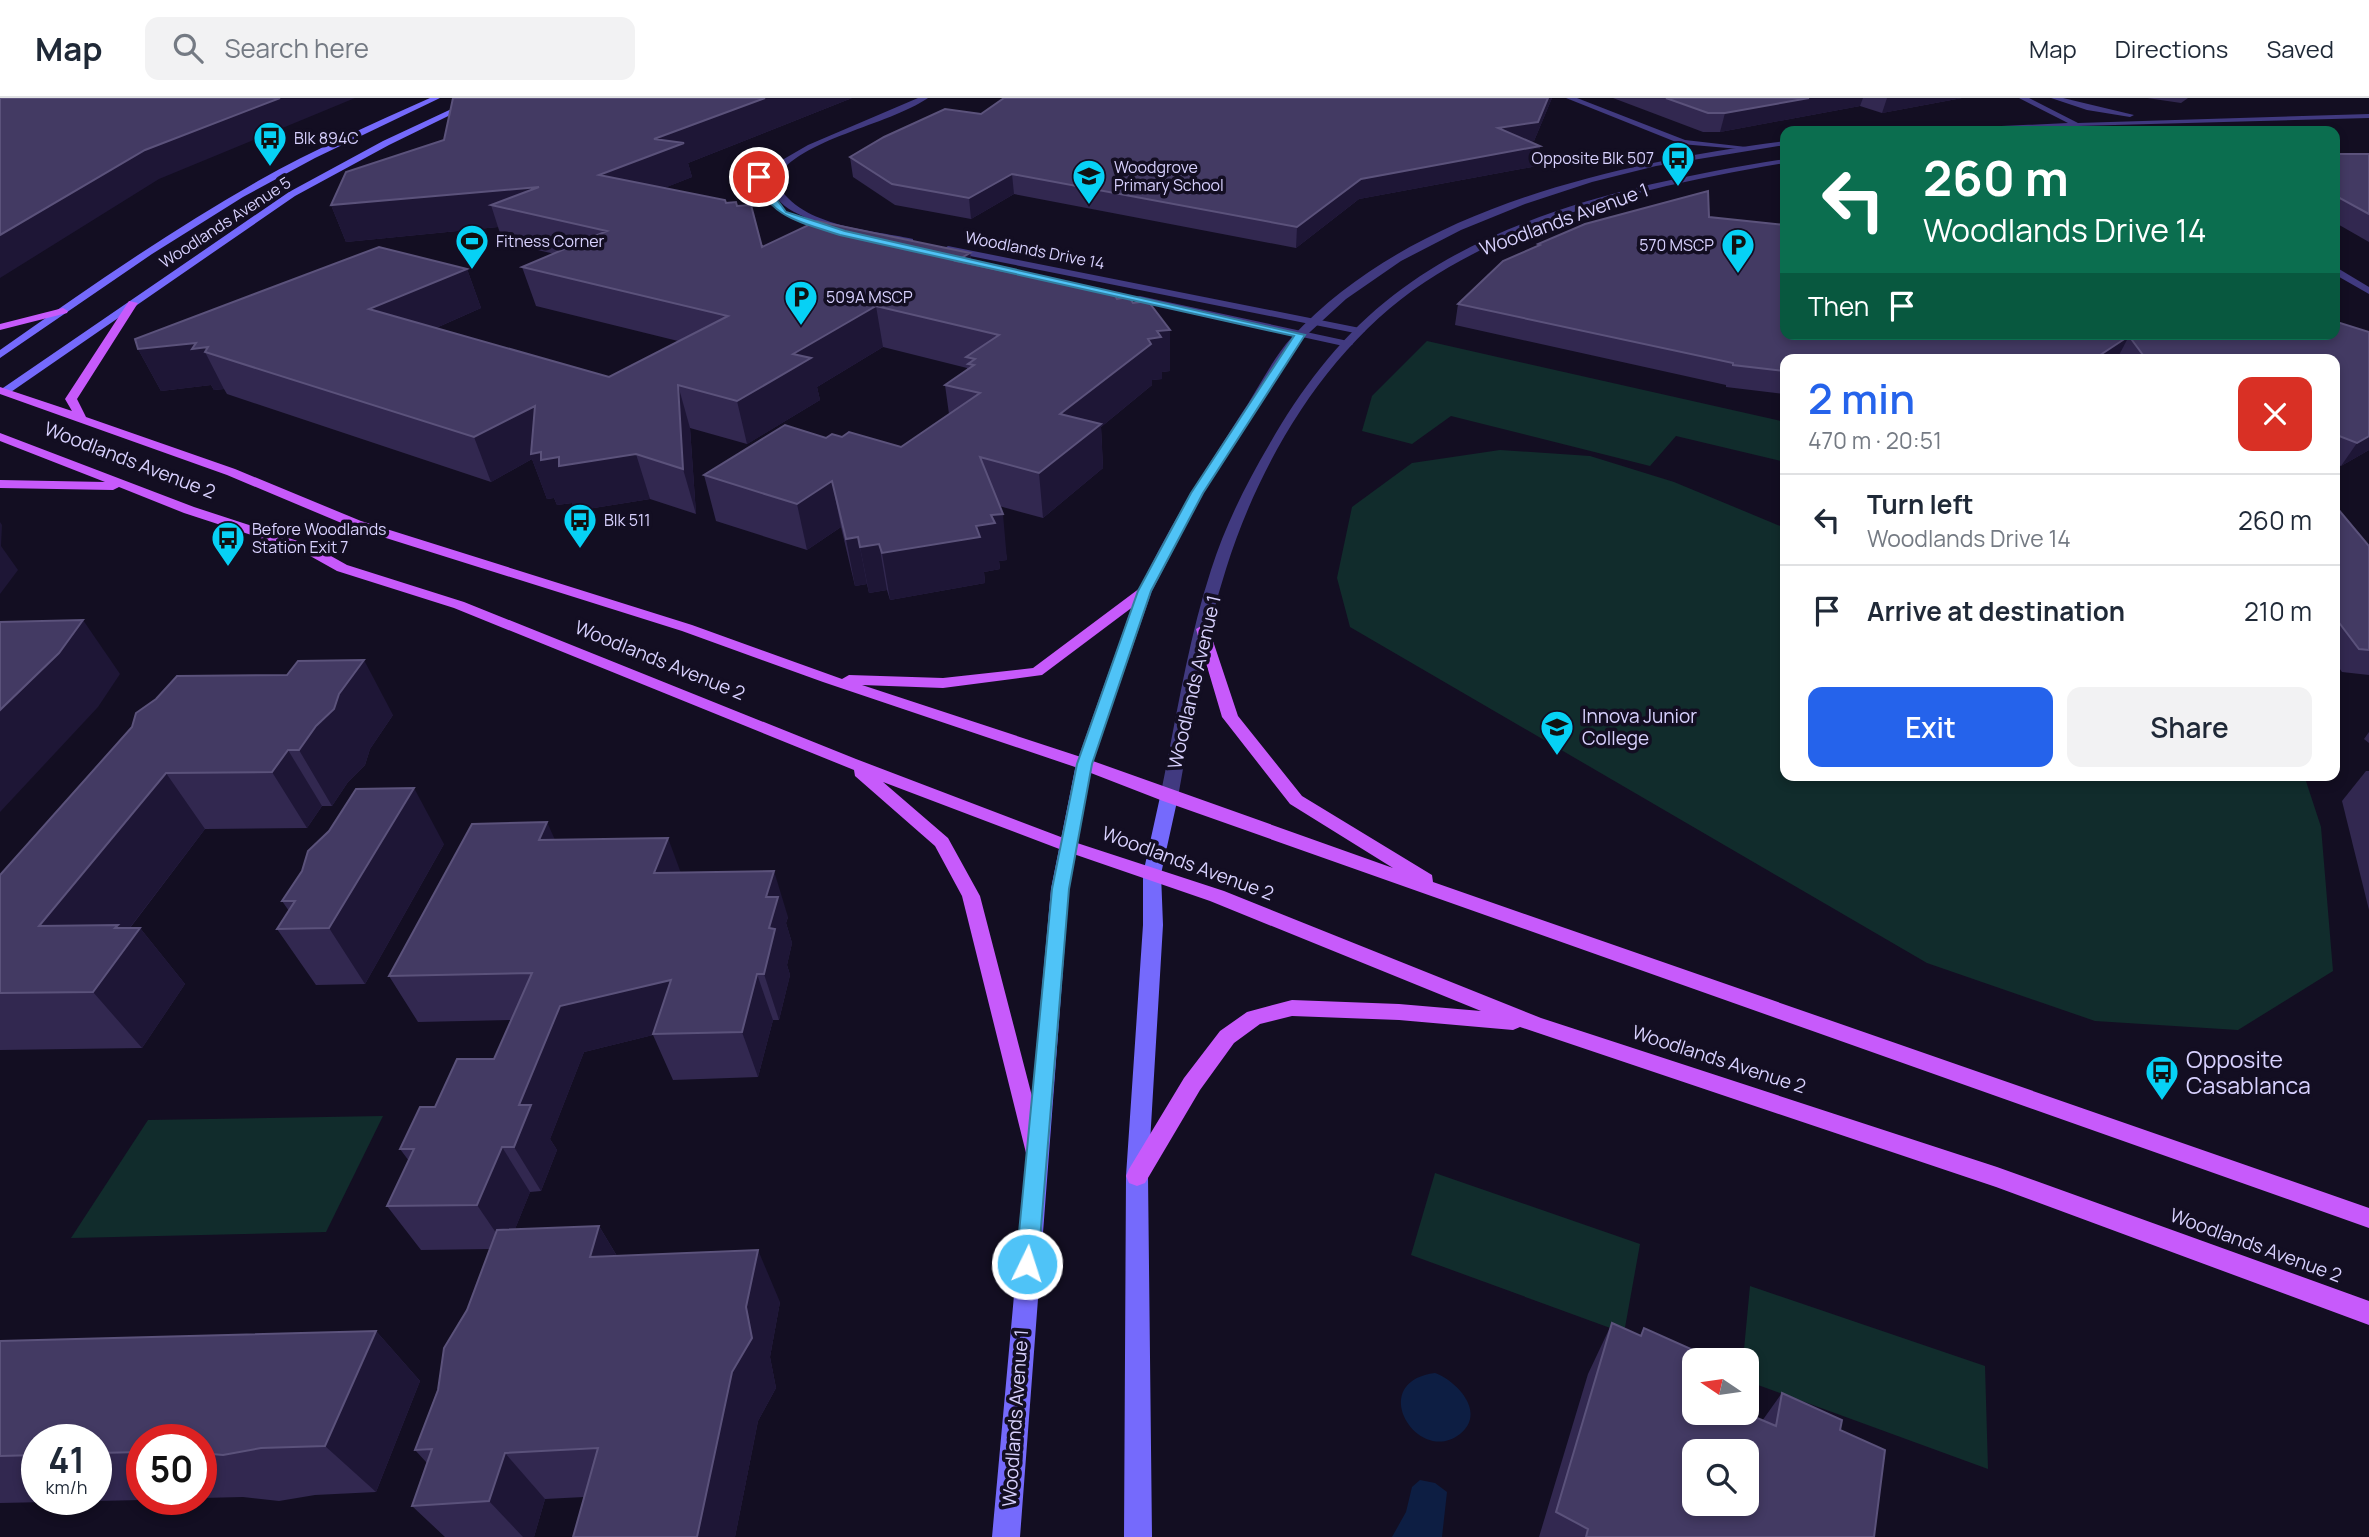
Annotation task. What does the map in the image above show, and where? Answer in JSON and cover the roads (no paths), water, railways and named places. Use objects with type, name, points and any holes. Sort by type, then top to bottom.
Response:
[{"type":"main road","name":"Woodlands Avenue 5","points":[[0,355],[63,310],[240,195],[312,155],[436,98]]},
{"type":"main road","name":"Woodlands Avenue 5","points":[[2,392],[292,194],[386,143],[481,98]]},
{"type":"main road","points":[[82,418],[71,399],[113,339],[133,303]]},
{"type":"main road","points":[[0,327],[63,310]]},
{"type":"main road","name":"Woodlands Avenue 2","points":[[2,392],[231,471],[356,524],[687,628],[828,679],[1084,764],[1454,898],[2369,1218]]},
{"type":"main road","name":"Woodlands Avenue 2","points":[[0,437],[124,486],[308,549],[342,568],[459,605],[850,763],[1068,846],[1217,897],[1534,1024],[1997,1177],[2369,1313]]},
{"type":"main road","points":[[0,484],[124,486]]},
{"type":"main road","points":[[828,679],[943,683],[1037,672],[1145,591]]},
{"type":"main road","points":[[1203,629],[1230,718],[1296,800],[1454,898]]},
{"type":"main road","points":[[850,763],[942,842],[971,896],[1036,1154]]},
{"type":"main road","name":"Woodlands Avenue 1","points":[[1006,1537],[1060,889],[1084,764]]},
{"type":"main road","name":"Woodlands Avenue 1","points":[[1138,1537],[1137,1176],[1153,925],[1152,874],[1169,797]]},
{"type":"main road","points":[[1137,1176],[1192,1084],[1227,1037],[1254,1018],[1292,1008],[1399,1012],[1534,1024]]},
{"type":"street","name":"Woodlands Drive 14","points":[[904,98],[783,152],[759,177],[763,188],[783,213],[843,233],[1360,331]]},
{"type":"street","name":"Woodlands Drive 14","points":[[924,98],[811,147],[780,165],[771,180],[773,191],[783,203],[797,212],[819,220],[929,249],[1348,344]]},
{"type":"street","points":[[1570,98],[1684,142],[1751,148]]},
{"type":"street","points":[[1987,126],[2029,114],[2022,98]]},
{"type":"street","points":[[2022,98],[2078,125]]},
{"type":"street","points":[[2053,98],[2114,113],[2200,121]]},
{"type":"street","points":[[2053,98],[2108,126]]},
{"type":"street","points":[[1560,101],[1673,146],[1676,153],[1672,162]]},
{"type":"street","points":[[2045,126],[2369,117]]},
{"type":"street","points":[[2255,119],[2291,126]]},
{"type":"street","points":[[2340,127],[2369,126]]},
{"type":"street","name":"Woodlands Avenue 1","points":[[1084,764],[1145,591],[1197,493],[1300,335],[1312,322],[1348,292],[1440,235],[1572,187],[1672,162],[1780,145]]},
{"type":"street","name":"Woodlands Avenue 1","points":[[1169,797],[1203,629],[1230,536],[1302,400],[1360,331],[1420,281],[1482,246],[1603,201],[1677,180],[1780,162]]},
{"type":"street","points":[[2340,274],[2369,291]]},
{"type":"street","points":[[2340,286],[2369,303]]},
{"type":"water","points":[[1435,1373],[1460,1390],[1470,1408],[1468,1426],[1460,1434],[1444,1441],[1429,1440],[1415,1432],[1401,1405],[1403,1391],[1414,1380]]},
{"type":"water","points":[[1420,1480],[1435,1483],[1447,1492],[1442,1537],[1392,1537],[1406,1512],[1412,1487]]},
{"type":"place","name":"Blk 894C","points":[[270,168]]},
{"type":"place","name":"Opposite Blk 507","points":[[1678,188]]},
{"type":"place","name":"Woodgrove Primary School","points":[[1089,206]]},
{"type":"place","name":"Fitness Corner","points":[[472,271]]},
{"type":"place","name":"570 MSCP","points":[[1738,275]]},
{"type":"place","name":"509A MSCP","points":[[801,327]]},
{"type":"place","name":"Blk 511","points":[[580,550]]},
{"type":"place","name":"Before Woodlands Station Exit 7","points":[[228,568]]},
{"type":"place","name":"Innova Junior College","points":[[1557,757]]},
{"type":"place","name":"Opposite Casablanca","points":[[2162,1102]]}]
